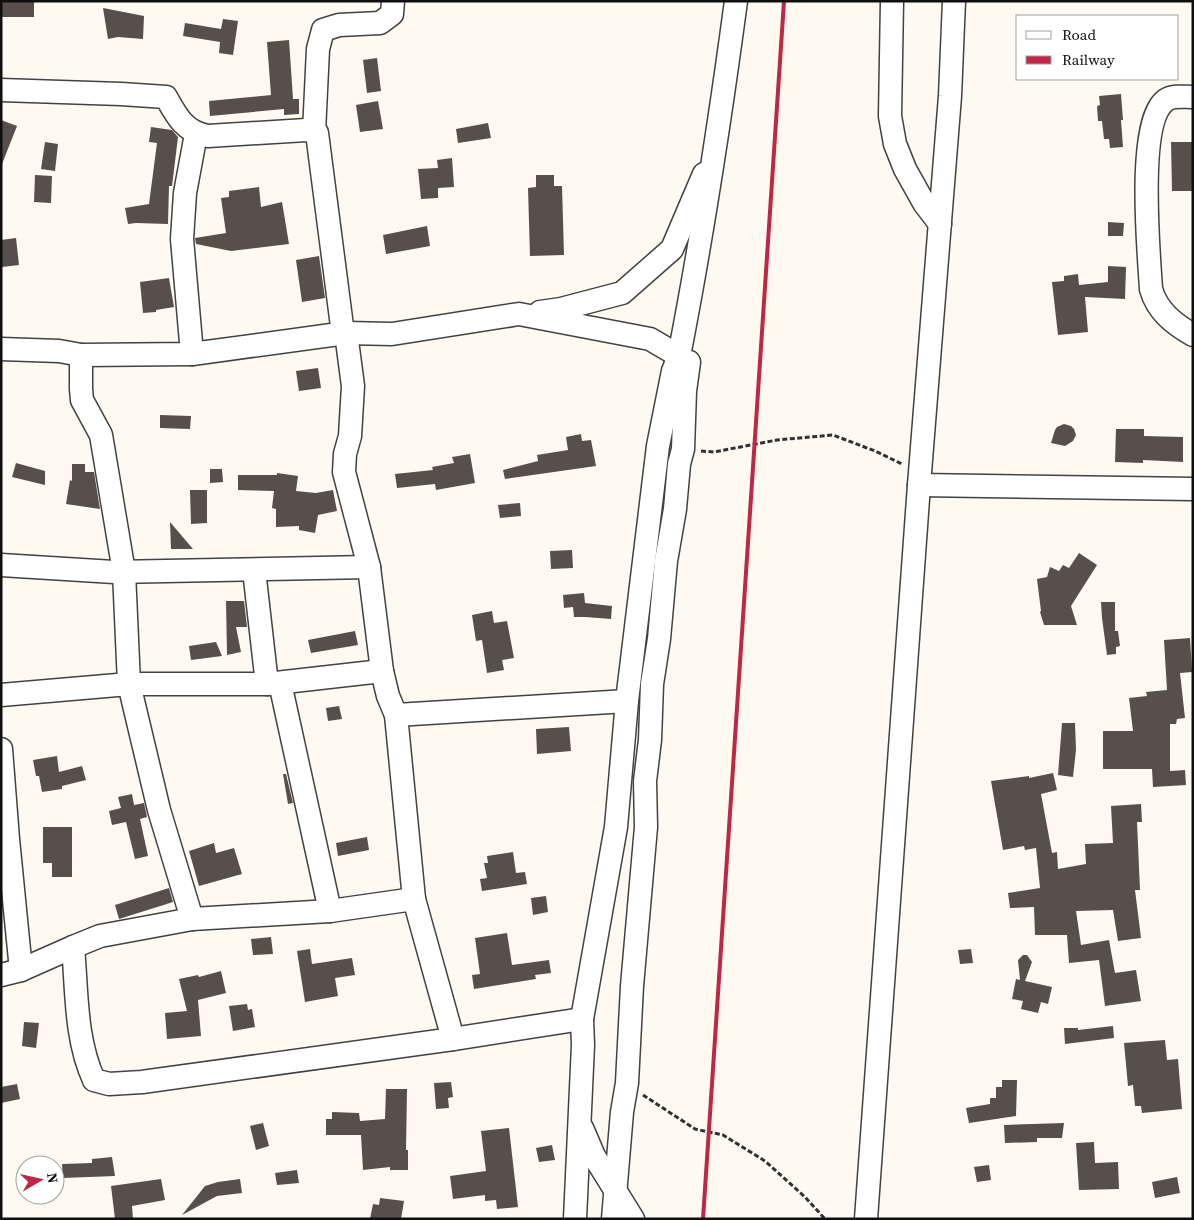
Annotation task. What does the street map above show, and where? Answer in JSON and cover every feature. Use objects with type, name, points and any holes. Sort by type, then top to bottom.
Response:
[{"type":"street","points":[[314,132],[318,49],[323,30],[339,25],[380,23],[392,14],[393,1]]},
{"type":"street","points":[[576,1219],[583,1045],[582,1019],[616,826],[627,701],[658,446],[673,371],[679,356],[688,312],[715,150],[736,1]]},
{"type":"street","points":[[892,1],[890,116],[895,144],[924,203],[940,224]]},
{"type":"street","points":[[866,1219],[950,96],[954,1]]},
{"type":"street","points":[[1,90],[121,94],[166,98],[175,114],[186,126],[196,134],[208,136],[306,130],[318,134],[343,334],[346,334],[353,386],[350,436],[344,454],[344,472],[369,567],[382,671],[388,696],[396,715],[414,899],[453,1039]]},
{"type":"street","points":[[1193,97],[1171,98],[1165,101],[1156,115],[1149,143],[1145,190],[1151,289],[1154,299],[1165,315],[1193,335]]},
{"type":"street","points":[[192,354],[182,240],[185,193],[196,134]]},
{"type":"street","points":[[1,349],[60,351],[81,355],[192,354],[346,334],[392,334],[561,309],[622,293],[672,249],[695,192],[715,150]]},
{"type":"street","points":[[613,1219],[622,1112],[627,1083],[632,986],[646,827],[645,781],[650,740],[652,684],[659,639],[666,561],[675,509],[679,464],[683,449],[685,390],[691,343],[688,312]]},
{"type":"street","points":[[519,314],[650,339],[679,356]]},
{"type":"street","points":[[81,355],[82,400],[101,436],[124,572],[129,684],[159,810],[192,919]]},
{"type":"street","points":[[920,479],[1193,489]]},
{"type":"street","points":[[1,565],[124,572],[369,567]]},
{"type":"street","points":[[254,570],[274,684],[330,911]]},
{"type":"street","points":[[1,695],[129,684],[274,684],[382,671]]},
{"type":"street","points":[[396,715],[627,701]]},
{"type":"street","points":[[1,748],[8,839],[11,973],[100,936],[192,919],[330,911],[414,899]]},
{"type":"street","points":[[73,946],[82,1047],[94,1080],[110,1084],[142,1082],[453,1039],[582,1019]]},
{"type":"street","points":[[580,1122],[594,1156],[633,1219]]},
{"type":"path","points":[[683,449],[714,452],[777,440],[833,435],[875,451],[920,479]]},
{"type":"path","points":[[627,1083],[668,1112],[695,1128],[723,1135],[765,1161],[826,1219]]},
{"type":"building","points":[[34,1],[34,17],[1,17],[1,2]]},
{"type":"building","points":[[103,8],[144,16],[143,39],[118,37],[108,39]]},
{"type":"building","points":[[223,19],[238,21],[233,55],[219,53],[220,42],[183,36],[185,23],[221,29]]},
{"type":"building","points":[[289,40],[293,99],[299,99],[299,114],[284,115],[284,109],[210,116],[209,101],[271,95],[267,42]]},
{"type":"building","points":[[377,58],[381,91],[367,93],[363,60]]},
{"type":"building","points":[[1121,94],[1123,147],[1110,148],[1109,139],[1104,139],[1102,121],[1098,121],[1097,106],[1100,105],[1099,96]]},
{"type":"building","points":[[378,101],[383,129],[360,132],[356,105]]},
{"type":"building","points":[[1,120],[17,126],[2,164],[1,164]]},
{"type":"building","points":[[488,123],[491,138],[458,143],[456,129]]},
{"type":"building","points":[[151,127],[172,130],[178,137],[172,186],[169,186],[168,224],[128,224],[125,208],[149,204],[157,143],[149,142]]},
{"type":"building","points":[[45,142],[58,144],[55,171],[41,169]]},
{"type":"building","points":[[1171,142],[1193,142],[1193,191],[1172,191]]},
{"type":"building","points":[[452,158],[454,187],[438,188],[438,198],[421,199],[418,169],[438,168],[437,160]]},
{"type":"building","points":[[35,175],[52,176],[51,203],[34,202]]},
{"type":"building","points":[[536,175],[554,175],[554,186],[562,186],[564,255],[530,256],[528,188],[536,187]]},
{"type":"building","points":[[259,187],[261,207],[282,202],[289,244],[231,251],[196,244],[195,238],[226,233],[221,198],[229,197],[229,191]]},
{"type":"building","points":[[1108,222],[1124,223],[1123,236],[1108,236]]},
{"type":"building","points":[[427,226],[430,246],[386,254],[383,235]]},
{"type":"building","points":[[16,238],[19,265],[2,267],[1,240]]},
{"type":"building","points":[[319,256],[325,298],[302,302],[296,260]]},
{"type":"building","points":[[1108,266],[1126,267],[1125,299],[1085,297],[1088,332],[1058,335],[1052,282],[1064,281],[1064,276],[1078,274],[1079,285],[1108,282]]},
{"type":"building","points":[[169,278],[174,307],[143,313],[140,282]]},
{"type":"building","points":[[318,368],[321,388],[299,391],[296,371]]},
{"type":"building","points":[[160,415],[191,416],[190,429],[160,428]]},
{"type":"building","points":[[1064,424],[1074,429],[1076,435],[1073,441],[1065,446],[1051,443],[1057,427]]},
{"type":"building","points":[[1116,429],[1144,429],[1144,436],[1183,437],[1183,462],[1143,460],[1143,463],[1115,462]]},
{"type":"building","points":[[581,434],[582,441],[591,440],[596,466],[505,479],[503,470],[538,461],[537,455],[568,450],[566,437]]},
{"type":"building","points":[[470,454],[475,483],[436,490],[435,484],[397,488],[395,474],[433,470],[432,467],[454,463],[452,457]]},
{"type":"building","points":[[16,463],[45,471],[45,485],[12,477]]},
{"type":"building","points":[[72,464],[85,464],[85,472],[94,472],[100,509],[66,504],[70,480],[72,481]]},
{"type":"building","points":[[210,469],[222,469],[223,482],[210,483]]},
{"type":"building","points":[[277,473],[298,476],[296,491],[316,493],[333,490],[337,511],[318,515],[315,533],[299,530],[299,526],[276,527],[276,509],[272,508],[274,491],[238,490],[238,475],[277,475]]},
{"type":"building","points":[[190,490],[207,490],[207,523],[191,524]]},
{"type":"building","points":[[520,503],[521,516],[500,518],[498,505]]},
{"type":"building","points":[[170,522],[193,549],[171,549]]},
{"type":"building","points":[[572,550],[573,568],[551,569],[550,551]]},
{"type":"building","points":[[1079,553],[1097,565],[1071,606],[1077,625],[1044,625],[1040,612],[1037,579],[1047,577],[1050,567],[1059,571],[1063,565],[1069,568]]},
{"type":"building","points":[[584,593],[585,603],[612,606],[611,619],[574,617],[573,607],[564,608],[563,595]]},
{"type":"building","points":[[226,601],[244,601],[247,627],[236,627],[241,652],[227,655]]},
{"type":"building","points":[[1101,602],[1115,602],[1115,631],[1118,631],[1120,646],[1116,647],[1116,654],[1107,655]]},
{"type":"building","points":[[492,611],[494,623],[507,621],[514,658],[502,660],[504,670],[487,673],[482,640],[476,641],[472,615]]},
{"type":"building","points":[[355,631],[358,645],[311,653],[308,640]]},
{"type":"building","points":[[1190,638],[1192,672],[1180,673],[1185,718],[1177,719],[1176,724],[1170,724],[1170,771],[1185,770],[1186,785],[1153,787],[1152,769],[1103,769],[1103,731],[1133,731],[1129,698],[1147,696],[1146,692],[1167,690],[1164,640]]},
{"type":"building","points":[[216,642],[222,656],[191,660],[189,646]]},
{"type":"building","points":[[339,706],[342,719],[328,721],[326,708]]},
{"type":"building","points":[[1062,723],[1075,723],[1076,750],[1073,777],[1058,775]]},
{"type":"building","points":[[569,727],[571,751],[537,754],[536,729]]},
{"type":"building","points":[[57,756],[59,772],[82,766],[86,780],[62,786],[62,789],[42,792],[33,760]]},
{"type":"building","points":[[1053,773],[1057,790],[1041,794],[1052,853],[1057,852],[1058,869],[1086,864],[1085,844],[1113,843],[1111,806],[1141,804],[1142,822],[1137,822],[1140,890],[1135,890],[1141,938],[1118,941],[1113,910],[1076,911],[1081,945],[1109,940],[1115,973],[1136,970],[1141,1001],[1105,1006],[1099,960],[1069,963],[1067,935],[1035,935],[1034,907],[1010,908],[1008,893],[1040,888],[1036,848],[1025,850],[1024,846],[1003,850],[991,781],[1029,776],[1029,778]]},
{"type":"building","points":[[283,774],[286,774],[293,803],[288,804]]},
{"type":"building","points":[[132,794],[134,805],[144,803],[147,817],[140,819],[148,856],[135,859],[126,822],[112,825],[109,811],[121,808],[118,797]]},
{"type":"building","points":[[43,827],[72,827],[72,877],[52,877],[52,863],[43,863]]},
{"type":"building","points":[[367,837],[369,850],[338,856],[336,843]]},
{"type":"building","points":[[214,843],[216,853],[234,848],[242,874],[199,886],[189,851]]},
{"type":"building","points":[[513,852],[516,873],[525,872],[527,884],[482,891],[480,879],[487,878],[484,863],[488,863],[487,856]]},
{"type":"building","points":[[169,888],[173,902],[119,919],[115,905]]},
{"type":"building","points":[[546,896],[548,912],[533,915],[531,898]]},
{"type":"building","points":[[507,933],[512,965],[549,960],[551,973],[535,975],[536,979],[474,989],[472,975],[480,974],[475,938]]},
{"type":"building","points":[[271,937],[273,954],[253,955],[251,939]]},
{"type":"building","points":[[310,949],[312,964],[352,958],[355,975],[335,978],[338,996],[305,1002],[297,951]]},
{"type":"building","points":[[971,949],[973,963],[960,964],[958,950]]},
{"type":"building","points":[[1023,955],[1027,955],[1032,962],[1025,981],[1052,987],[1048,1004],[1041,1002],[1038,1013],[1021,1009],[1023,1001],[1012,999],[1016,979],[1020,980],[1018,960]]},
{"type":"building","points":[[221,971],[226,993],[198,1000],[201,1036],[167,1039],[165,1013],[187,1011],[179,979],[198,975],[199,977]]},
{"type":"building","points":[[247,1004],[248,1010],[252,1009],[255,1027],[233,1031],[229,1006]]},
{"type":"building","points":[[24,1022],[39,1023],[36,1048],[22,1046]]},
{"type":"building","points":[[1113,1026],[1114,1038],[1065,1044],[1064,1028],[1078,1028],[1078,1030]]},
{"type":"building","points":[[1165,1040],[1167,1060],[1178,1059],[1182,1109],[1142,1113],[1141,1106],[1135,1106],[1133,1085],[1128,1086],[1124,1043]]},
{"type":"building","points":[[1002,1080],[1017,1080],[1016,1116],[969,1123],[966,1108],[990,1104],[990,1098],[996,1098],[996,1087],[1002,1087]]},
{"type":"building","points":[[451,1082],[453,1097],[448,1098],[449,1108],[436,1109],[434,1083]]},
{"type":"building","points":[[17,1084],[20,1099],[1,1103],[1,1087]]},
{"type":"building","points":[[386,1089],[407,1089],[406,1150],[408,1150],[408,1170],[390,1170],[390,1167],[363,1170],[361,1135],[326,1135],[326,1119],[332,1119],[332,1112],[359,1113],[360,1121],[385,1119]]},
{"type":"building","points":[[263,1123],[269,1146],[256,1150],[250,1126]]},
{"type":"building","points":[[1064,1123],[1062,1138],[1037,1138],[1037,1142],[1005,1143],[1004,1125]]},
{"type":"building","points":[[509,1128],[518,1207],[497,1209],[496,1200],[485,1201],[485,1195],[453,1199],[450,1176],[486,1171],[481,1131]]},
{"type":"building","points":[[1094,1142],[1095,1163],[1118,1162],[1119,1189],[1079,1190],[1076,1143]]},
{"type":"building","points":[[552,1145],[555,1160],[539,1162],[536,1148]]},
{"type":"building","points":[[112,1157],[115,1176],[65,1178],[65,1164],[92,1163],[92,1159]]},
{"type":"building","points":[[989,1165],[991,1180],[977,1182],[974,1167]]},
{"type":"building","points":[[297,1170],[299,1183],[277,1185],[275,1173]]},
{"type":"building","points":[[1177,1177],[1180,1193],[1155,1198],[1152,1182]]},
{"type":"building","points":[[161,1179],[165,1200],[132,1206],[133,1219],[115,1219],[111,1186]]},
{"type":"building","points":[[240,1179],[242,1193],[217,1196],[182,1215],[205,1186]]},
{"type":"building","points":[[380,1198],[404,1201],[401,1219],[370,1219],[373,1204],[379,1205]]},
{"type":"railway","points":[[703,1219],[784,1]]}]
